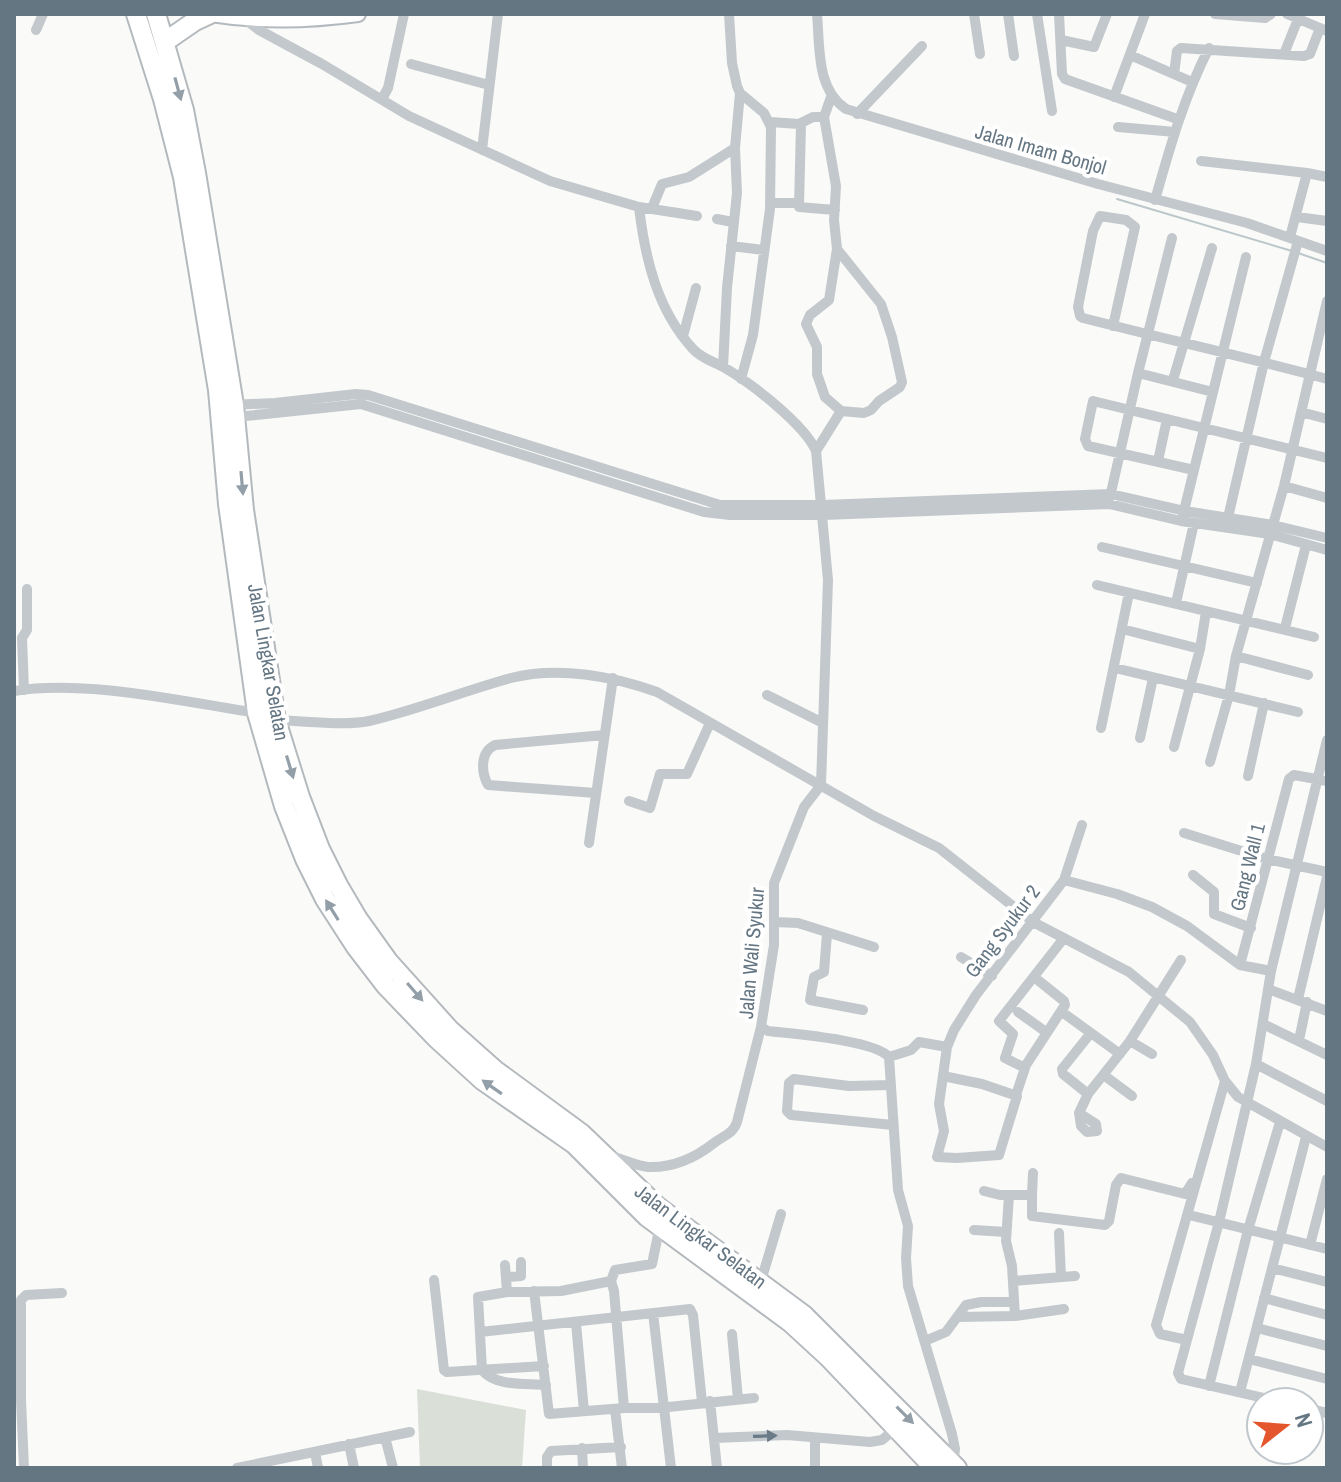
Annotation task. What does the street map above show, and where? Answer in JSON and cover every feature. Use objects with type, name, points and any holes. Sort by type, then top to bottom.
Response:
[{"type":"highway","name":"Jalan Lingkar Selatan","points":[[136,14],[183,177],[227,409],[276,720],[320,849],[358,919],[388,961],[450,1030],[495,1070],[581,1133],[647,1217],[731,1269],[761,1281],[804,1315],[955,1466]]},
{"type":"highway","name":"Jalan Lingkar Selatan","points":[[156,14],[184,110],[196,173],[227,409],[231,532],[257,713],[284,806],[325,899],[356,947],[409,1011],[482,1080],[574,1144],[604,1161]]},
{"type":"highway","points":[[166,41],[210,14]]},
{"type":"highway","name":"Jalan Lingkar Selatan","points":[[731,1269],[791,1323],[934,1468]]},
{"type":"street","points":[[36,30],[43,14]]},
{"type":"street","points":[[210,14],[246,20],[301,21],[358,14]]},
{"type":"street","points":[[382,99],[388,88],[404,14]]},
{"type":"street","points":[[482,150],[498,14]]},
{"type":"street","points":[[723,367],[737,193],[735,148],[740,93],[732,63],[729,14]]},
{"type":"street","points":[[817,14],[836,186],[837,249],[829,300],[810,315],[806,324],[817,347],[817,374],[825,397],[841,411],[868,412],[896,391],[902,382],[881,304],[837,249]]},
{"type":"street","points":[[974,14],[980,54]]},
{"type":"street","points":[[1008,14],[1014,56]]},
{"type":"street","points":[[1037,14],[1052,111]]},
{"type":"street","points":[[1059,14],[1062,74],[1065,79],[1177,119]]},
{"type":"street","points":[[1061,40],[1094,47],[1107,14]]},
{"type":"street","points":[[1114,97],[1145,14]]},
{"type":"street","points":[[1215,14],[1265,18],[1271,14]]},
{"type":"street","points":[[1287,14],[1314,23]]},
{"type":"street","points":[[246,20],[268,36],[409,116],[564,186],[639,207],[697,216]]},
{"type":"street","points":[[1174,74],[1177,51],[1181,48],[1308,55],[1314,23]]},
{"type":"street","points":[[1284,54],[1314,23]]},
{"type":"street","points":[[857,114],[922,46]]},
{"type":"street","points":[[1155,200],[1177,119],[1209,48]]},
{"type":"street","points":[[1130,55],[1192,82]]},
{"type":"street","points":[[411,64],[489,85]]},
{"type":"street","points":[[740,93],[770,122],[771,203],[753,335],[741,379]]},
{"type":"street","points":[[770,122],[801,124],[826,108]]},
{"type":"street","name":"Jalan Imam Bonjol","points":[[826,108],[857,114],[1155,200],[1294,247],[1327,251]]},
{"type":"street","points":[[799,205],[801,124]]},
{"type":"street","points":[[1118,127],[1175,132]]},
{"type":"street","points":[[652,208],[664,183],[689,177],[735,148]]},
{"type":"street","points":[[1201,161],[1327,177]]},
{"type":"street","points":[[1227,522],[1294,247],[1307,173]]},
{"type":"street","points":[[771,203],[835,210]]},
{"type":"street","points":[[639,207],[644,249],[652,276],[662,302],[683,336],[695,351],[741,379],[799,426],[812,440],[816,451],[823,510],[828,629],[821,785]]},
{"type":"street","points":[[1113,326],[1135,227],[1126,220],[1100,216],[1093,231],[1078,311],[1083,318],[1113,326],[1223,354],[1264,362],[1327,379]]},
{"type":"street","points":[[1297,217],[1327,221]]},
{"type":"street","points":[[717,219],[733,222]]},
{"type":"street","points":[[1110,499],[1172,238]]},
{"type":"street","points":[[731,246],[764,250]]},
{"type":"street","points":[[1173,380],[1212,248]]},
{"type":"street","points":[[1183,516],[1246,257]]},
{"type":"street","points":[[683,336],[696,288]]},
{"type":"street","points":[[1210,762],[1284,486],[1327,301]]},
{"type":"street","points":[[1138,373],[1213,392]]},
{"type":"street","points":[[227,409],[368,395],[703,501],[735,506],[823,510],[1110,499],[1183,516],[1327,538]]},
{"type":"street","points":[[1194,470],[1087,444],[1085,439],[1093,403],[1096,401],[1327,458]]},
{"type":"street","points":[[816,451],[841,411]]},
{"type":"street","points":[[1301,412],[1327,419]]},
{"type":"street","points":[[1158,461],[1167,419]]},
{"type":"street","points":[[1284,486],[1327,498]]},
{"type":"street","points":[[1183,516],[1194,523],[1227,522]]},
{"type":"street","points":[[1176,603],[1194,523]]},
{"type":"street","points":[[1272,530],[1306,545],[1327,550]]},
{"type":"street","points":[[1285,628],[1306,545]]},
{"type":"street","points":[[1102,547],[1257,583]]},
{"type":"street","points":[[1097,585],[1314,637]]},
{"type":"street","points":[[27,589],[27,630],[22,638],[19,691],[73,688],[257,713]]},
{"type":"street","points":[[1101,728],[1129,593]]},
{"type":"street","points":[[1174,747],[1191,687],[1206,612]]},
{"type":"street","points":[[1122,629],[1200,649]]},
{"type":"street","points":[[1236,656],[1308,675]]},
{"type":"street","points":[[1115,668],[1298,712]]},
{"type":"street","points":[[276,720],[365,722],[530,675],[613,678],[657,692],[952,856],[1033,922],[1129,972],[1190,1022],[1225,1081],[1246,1103],[1327,1147]]},
{"type":"street","points":[[589,843],[613,678]]},
{"type":"street","points":[[1140,738],[1153,678]]},
{"type":"street","points":[[767,695],[823,723]]},
{"type":"street","points":[[1248,776],[1264,703]]},
{"type":"street","points":[[629,801],[650,808],[660,774],[687,774],[710,723]]},
{"type":"street","points":[[596,793],[492,786],[485,779],[483,759],[488,749],[495,745],[604,735]]},
{"type":"street","points":[[1245,1393],[1178,1377],[1256,1064],[1271,971],[1295,866],[1322,780],[1327,740]]},
{"type":"street","name":"Gang Wall 1","points":[[1240,965],[1289,779],[1294,775],[1322,780]]},
{"type":"street","name":"Jalan Wali Syukur","points":[[821,785],[804,807],[774,883],[772,956],[761,1027],[768,1031],[862,1045],[879,1049],[889,1057]]},
{"type":"street","points":[[1064,880],[1082,825]]},
{"type":"street","points":[[1184,833],[1327,874],[1302,1001],[1299,1040]]},
{"type":"street","points":[[1193,875],[1214,892],[1214,914],[1251,928]]},
{"type":"street","name":"Gang Syukur 2","points":[[1016,1095],[1018,1099],[999,1155],[937,1157],[944,1131],[939,1107],[947,1047],[967,1007],[1064,880],[1152,907],[1187,926],[1240,965],[1271,971]]},
{"type":"street","points":[[774,922],[798,923],[874,947]]},
{"type":"street","points":[[827,934],[824,972],[814,977],[810,1000],[863,1010]]},
{"type":"street","points":[[943,1076],[1016,1095],[1025,1068],[1005,1058],[1013,1034],[1000,1023],[1064,938]]},
{"type":"street","points":[[961,957],[992,976]]},
{"type":"street","points":[[1079,1113],[1088,1094],[1130,1041],[1181,960]]},
{"type":"street","points":[[1026,1065],[1062,1012],[1064,1001],[1039,981]]},
{"type":"street","points":[[1268,989],[1327,1011]]},
{"type":"street","points":[[1018,1012],[1046,1032]]},
{"type":"street","points":[[1062,1012],[1120,1054]]},
{"type":"street","points":[[1263,1024],[1327,1055]]},
{"type":"street","points":[[604,1161],[650,1167],[666,1165],[698,1157],[733,1131],[761,1027]]},
{"type":"street","points":[[1088,1094],[1063,1074],[1062,1069],[1090,1034]]},
{"type":"street","points":[[1130,1041],[1152,1054]]},
{"type":"street","points":[[947,1047],[919,1042],[911,1050],[889,1057],[898,1190],[908,1226],[908,1286],[954,1442],[955,1466]]},
{"type":"street","points":[[1256,1064],[1327,1101]]},
{"type":"street","points":[[1105,1076],[1132,1096]]},
{"type":"street","points":[[891,1085],[849,1086],[794,1079],[789,1083],[787,1111],[791,1115],[893,1125]]},
{"type":"street","points":[[1187,1340],[1160,1334],[1156,1325],[1225,1081]]},
{"type":"street","points":[[1209,1386],[1248,1230],[1280,1122]]},
{"type":"street","points":[[1240,1392],[1306,1137]]},
{"type":"street","points":[[1033,1173],[1032,1216],[1105,1225],[1109,1221],[1116,1185],[1121,1178],[1185,1194],[1191,1189],[1204,1159]]},
{"type":"street","points":[[1310,1245],[1327,1179]]},
{"type":"street","points":[[984,1191],[1032,1195]]},
{"type":"street","points":[[1009,1195],[1006,1232],[1015,1316]]},
{"type":"street","points":[[761,1281],[781,1214]]},
{"type":"street","points":[[1189,1215],[1327,1249]]},
{"type":"street","points":[[974,1230],[1006,1232]]},
{"type":"street","points":[[1059,1233],[1061,1277]]},
{"type":"street","points":[[622,1468],[614,1291],[611,1281],[615,1270],[652,1264],[658,1235]]},
{"type":"street","points":[[506,1277],[521,1276],[521,1262]]},
{"type":"street","points":[[505,1265],[507,1292]]},
{"type":"street","points":[[1272,1268],[1327,1282]]},
{"type":"street","points":[[1013,1281],[1075,1276]]},
{"type":"street","points":[[434,1280],[444,1370],[544,1366]]},
{"type":"street","points":[[546,1385],[501,1382],[490,1379],[482,1370],[478,1297],[507,1292],[561,1291],[611,1281]]},
{"type":"street","points":[[534,1291],[549,1414],[754,1398]]},
{"type":"street","points":[[24,1468],[17,1310],[26,1295],[62,1293]]},
{"type":"street","points":[[1264,1298],[1327,1315]]},
{"type":"street","points":[[925,1341],[944,1334],[966,1305],[973,1302],[1014,1302]]},
{"type":"street","points":[[480,1332],[688,1308],[691,1310],[717,1468]]},
{"type":"street","points":[[959,1317],[1015,1316],[1064,1309]]},
{"type":"street","points":[[653,1313],[668,1468]]},
{"type":"street","points":[[576,1323],[584,1411]]},
{"type":"street","points":[[1257,1328],[1327,1346]]},
{"type":"street","points":[[732,1334],[738,1399]]},
{"type":"street","points":[[1249,1359],[1327,1379]]},
{"type":"street","points":[[714,1438],[787,1435],[870,1442],[882,1440],[896,1428]]},
{"type":"street","points":[[237,1468],[278,1464],[315,1452],[410,1432]]},
{"type":"street","points":[[385,1437],[393,1468]]},
{"type":"street","points":[[815,1438],[815,1468]]},
{"type":"street","points":[[349,1444],[354,1468]]},
{"type":"street","points":[[547,1468],[547,1457],[551,1451],[621,1447]]},
{"type":"street","points":[[582,1448],[583,1468]]},
{"type":"street","points":[[315,1452],[318,1468]]},
{"type":"shaded area","points":[[417,1389],[526,1410],[522,1468],[420,1468]]},
{"type":"waterway","points":[[1117,199],[1292,251]]},
{"type":"waterway","points":[[1298,253],[1327,263]]}]
